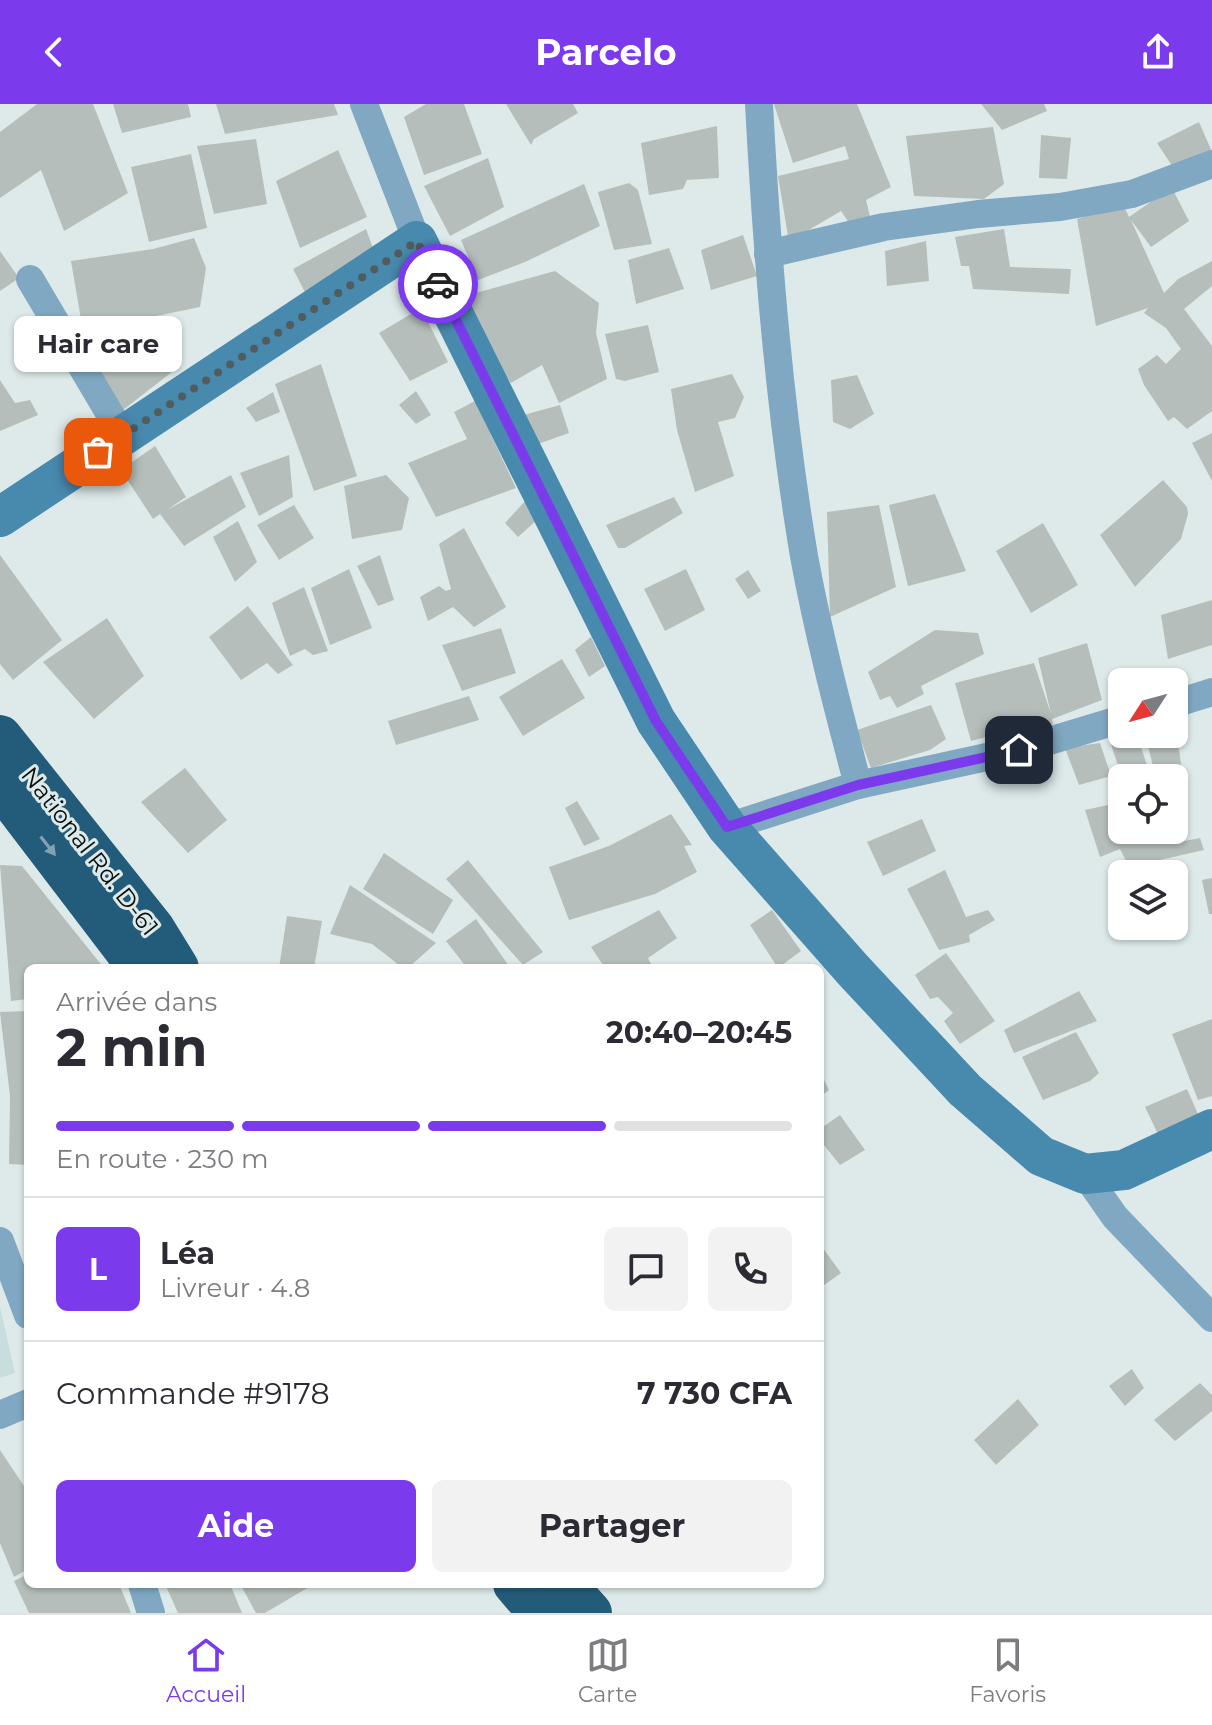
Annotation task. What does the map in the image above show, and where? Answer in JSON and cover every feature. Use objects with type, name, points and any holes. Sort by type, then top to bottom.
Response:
[{"type":"highway","name":"National Rd. D-61","points":[[2,758],[137,964]]},
{"type":"highway","name":"National Rd. D-61","points":[[2,758],[153,929],[175,964]]},
{"type":"highway","points":[[518,1588],[540,1613]]},
{"type":"highway","points":[[568,1588],[590,1613]]},
{"type":"street","points":[[364,104],[417,241],[649,709],[727,827],[965,1090],[1041,1156],[1085,1174],[1124,1170],[1212,1129]]},
{"type":"street","points":[[759,104],[768,254],[804,554],[823,649],[858,785]]},
{"type":"street","points":[[768,254],[884,227],[1060,207],[1132,194],[1212,164]]},
{"type":"street","points":[[0,517],[417,241]]},
{"type":"street","points":[[30,279],[123,436]]},
{"type":"street","points":[[1188,700],[1212,692]]},
{"type":"street","points":[[727,827],[858,785],[1019,750],[1108,723]]},
{"type":"street","points":[[1085,1174],[1115,1217],[1212,1318]]},
{"type":"street","points":[[0,1241],[24,1304]]},
{"type":"street","points":[[0,1415],[24,1405]]},
{"type":"street","points":[[143,1588],[151,1613]]},
{"type":"shaded area","points":[[0,1307],[15,1373],[0,1378]]},
{"type":"building","points":[[37,104],[93,104],[128,193],[64,231],[41,170],[0,198],[0,132]]},
{"type":"building","points":[[113,104],[188,104],[191,117],[122,133]]},
{"type":"building","points":[[216,104],[334,104],[338,115],[225,134]]},
{"type":"building","points":[[426,104],[464,104],[482,154],[424,175],[404,117]]},
{"type":"building","points":[[506,104],[573,104],[578,113],[534,139],[531,145]]},
{"type":"building","points":[[774,104],[857,104],[891,187],[866,200],[870,217],[851,226],[841,211],[802,234],[788,236],[778,176],[849,159],[845,146],[793,163]]},
{"type":"building","points":[[981,104],[1044,104],[1047,111],[1002,130]]},
{"type":"building","points":[[1199,122],[1212,152],[1176,172],[1157,143]]},
{"type":"building","points":[[717,126],[719,178],[687,180],[683,189],[649,195],[641,143]]},
{"type":"building","points":[[993,127],[1004,184],[984,199],[914,196],[906,136]]},
{"type":"building","points":[[1041,135],[1071,138],[1067,179],[1039,178]]},
{"type":"building","points":[[256,139],[267,204],[214,214],[197,146]]},
{"type":"building","points":[[338,150],[367,217],[300,248],[276,181]]},
{"type":"building","points":[[191,154],[207,228],[149,242],[131,167]]},
{"type":"building","points":[[488,158],[504,207],[450,236],[424,186]]},
{"type":"building","points":[[629,183],[638,190],[652,244],[614,250],[598,192]]},
{"type":"building","points":[[584,184],[600,226],[525,262],[478,280],[461,240]]},
{"type":"building","points":[[1165,192],[1174,192],[1189,221],[1151,247],[1131,220],[1164,293],[1178,279],[1212,261],[1212,286],[1184,309],[1212,346],[1212,411],[1187,429],[1174,417],[1168,421],[1144,385],[1138,369],[1157,355],[1166,364],[1181,349],[1166,328],[1144,313],[1148,308],[1096,326],[1077,219],[1123,204],[1129,217]]},
{"type":"building","points":[[366,229],[377,259],[309,300],[293,269]]},
{"type":"building","points":[[1004,229],[1010,267],[1071,269],[1069,294],[973,289],[969,266],[961,266],[955,237]]},
{"type":"building","points":[[743,235],[757,276],[711,290],[701,250]]},
{"type":"building","points":[[194,238],[206,268],[200,307],[83,331],[71,261],[153,249]]},
{"type":"building","points":[[926,241],[929,281],[887,286],[885,251]]},
{"type":"building","points":[[669,248],[684,289],[636,304],[628,260]]},
{"type":"building","points":[[0,251],[19,278],[0,291]]},
{"type":"building","points":[[555,271],[599,303],[596,333],[607,379],[559,403],[542,365],[511,383],[485,353],[461,297]]},
{"type":"building","points":[[421,308],[448,362],[410,381],[379,333]]},
{"type":"building","points":[[148,325],[177,368],[123,410],[88,360]]},
{"type":"building","points":[[648,325],[659,372],[625,381],[616,379],[605,334]]},
{"type":"building","points":[[321,364],[357,476],[314,491],[275,384]]},
{"type":"building","points":[[732,374],[744,397],[735,418],[718,422],[734,476],[695,492],[677,430],[671,389]]},
{"type":"building","points":[[857,375],[874,414],[850,429],[833,422],[831,380]]},
{"type":"building","points":[[0,380],[15,403],[30,400],[38,415],[0,431]]},
{"type":"building","points":[[416,391],[431,415],[416,424],[399,405]]},
{"type":"building","points":[[273,392],[280,412],[256,422],[246,408]]},
{"type":"building","points":[[475,401],[516,488],[436,517],[408,463],[467,439],[454,412]]},
{"type":"building","points":[[560,405],[569,433],[535,445],[520,416]]},
{"type":"building","points":[[1212,433],[1212,481],[1192,443]]},
{"type":"building","points":[[155,446],[186,497],[167,510],[231,475],[246,507],[184,546],[160,514],[153,519],[121,470]]},
{"type":"building","points":[[289,455],[293,497],[259,516],[240,473]]},
{"type":"building","points":[[386,475],[409,498],[402,530],[352,539],[344,486]]},
{"type":"building","points":[[1163,480],[1187,507],[1188,514],[1181,539],[1135,587],[1100,535]]},
{"type":"building","points":[[935,494],[966,571],[908,586],[889,505]]},
{"type":"building","points":[[674,497],[683,513],[625,548],[618,548],[606,525]]},
{"type":"building","points":[[526,500],[538,519],[518,537],[505,523]]},
{"type":"building","points":[[294,505],[314,538],[279,560],[257,525]]},
{"type":"building","points":[[879,505],[896,587],[830,617],[827,512]]},
{"type":"building","points":[[238,521],[257,562],[235,582],[213,537]]},
{"type":"building","points":[[1043,523],[1078,585],[1031,613],[996,551]]},
{"type":"building","points":[[464,528],[506,607],[474,627],[453,607],[428,621],[420,597],[439,586],[446,591],[451,589],[439,544]]},
{"type":"building","points":[[0,555],[62,640],[13,680],[0,664]]},
{"type":"building","points":[[380,555],[394,600],[378,606],[357,566]]},
{"type":"building","points":[[349,569],[372,628],[330,645],[311,588]]},
{"type":"building","points":[[686,569],[705,610],[665,631],[644,589]]},
{"type":"building","points":[[748,570],[761,591],[748,599],[735,579]]},
{"type":"building","points":[[304,587],[328,651],[313,655],[305,649],[290,656],[272,603]]},
{"type":"building","points":[[1212,600],[1212,645],[1168,659],[1161,615]]},
{"type":"building","points":[[248,606],[293,665],[278,674],[267,663],[241,680],[209,637]]},
{"type":"building","points":[[107,618],[144,676],[94,719],[43,662]]},
{"type":"building","points":[[501,628],[516,673],[462,691],[442,645]]},
{"type":"building","points":[[935,630],[978,633],[984,654],[921,686],[924,694],[897,708],[890,696],[880,700],[868,672]]},
{"type":"building","points":[[591,637],[605,666],[589,677],[575,650]]},
{"type":"building","points":[[1087,643],[1102,700],[1052,719],[1053,724],[1024,740],[1018,729],[971,741],[955,683],[1034,663],[1051,714],[1038,658]]},
{"type":"building","points":[[562,659],[585,698],[523,736],[499,697]]},
{"type":"building","points":[[469,696],[479,720],[396,745],[388,721]]},
{"type":"building","points":[[931,705],[946,739],[930,750],[871,768],[857,730]]},
{"type":"building","points":[[1100,743],[1108,777],[1079,785],[1065,748]]},
{"type":"building","points":[[1112,748],[1141,748],[1146,764],[1117,764]]},
{"type":"building","points":[[1148,748],[1179,748],[1181,764],[1152,764]]},
{"type":"building","points":[[185,768],[227,820],[188,853],[141,802]]},
{"type":"building","points":[[577,801],[600,839],[584,846],[565,808]]},
{"type":"building","points":[[1108,805],[1108,844],[1188,844],[1188,840],[1200,838],[1204,850],[1160,860],[1126,860],[1120,849],[1100,857],[1085,810]]},
{"type":"building","points":[[671,814],[692,845],[684,846],[697,872],[655,894],[569,920],[549,867],[609,846]]},
{"type":"building","points":[[922,819],[936,851],[883,876],[867,842]]},
{"type":"building","points":[[384,853],[453,900],[433,934],[363,889]]},
{"type":"building","points":[[468,860],[543,952],[522,964],[446,879]]},
{"type":"building","points":[[0,865],[22,866],[101,964],[24,964],[24,999],[11,1001]]},
{"type":"building","points":[[945,870],[966,917],[988,910],[995,920],[969,935],[970,942],[939,950],[907,889]]},
{"type":"building","points":[[1212,878],[1212,914],[1209,914],[1202,880]]},
{"type":"building","points":[[350,885],[436,943],[412,964],[398,964],[372,944],[330,934]]},
{"type":"building","points":[[659,910],[677,938],[648,958],[651,964],[602,964],[591,947]]},
{"type":"building","points":[[772,910],[801,951],[783,964],[775,964],[750,925]]},
{"type":"building","points":[[287,916],[322,921],[315,964],[280,964]]},
{"type":"building","points":[[476,919],[508,964],[464,964],[446,941]]},
{"type":"building","points":[[946,953],[995,1021],[960,1044],[944,1021],[953,1013],[938,997],[930,999],[915,975]]},
{"type":"building","points":[[1079,991],[1097,1021],[1014,1053],[1004,1030]]},
{"type":"building","points":[[24,1011],[24,1165],[9,1164],[10,1096],[0,1012]]},
{"type":"building","points":[[1212,1019],[1212,1096],[1198,1100],[1172,1034]]},
{"type":"building","points":[[1076,1032],[1099,1073],[1090,1081],[1043,1100],[1022,1057]]},
{"type":"building","points":[[1187,1089],[1201,1121],[1159,1136],[1145,1107]]},
{"type":"building","points":[[840,1115],[865,1150],[840,1165],[824,1145],[824,1126]]},
{"type":"building","points":[[824,1250],[841,1273],[824,1285]]},
{"type":"building","points":[[1132,1369],[1144,1388],[1125,1406],[1109,1386]]},
{"type":"building","points":[[1200,1383],[1212,1395],[1212,1411],[1175,1441],[1154,1420]]},
{"type":"building","points":[[1018,1399],[1039,1425],[996,1465],[974,1440]]},
{"type":"building","points":[[0,1450],[24,1486],[24,1571],[14,1577],[0,1543]]},
{"type":"building","points":[[24,1576],[24,1588],[121,1588],[131,1613],[29,1613],[14,1581]]},
{"type":"building","points":[[167,1588],[232,1588],[242,1613],[178,1613]]},
{"type":"building","points":[[242,1588],[307,1588],[265,1613],[256,1613]]},
{"type":"way so far","points":[[98,452],[417,241],[438,284]]},
{"type":"place","name":"Hair care","points":[[98,452]]},
{"type":"route","points":[[438,284],[656,721],[727,827],[858,785],[1019,750]]}]
